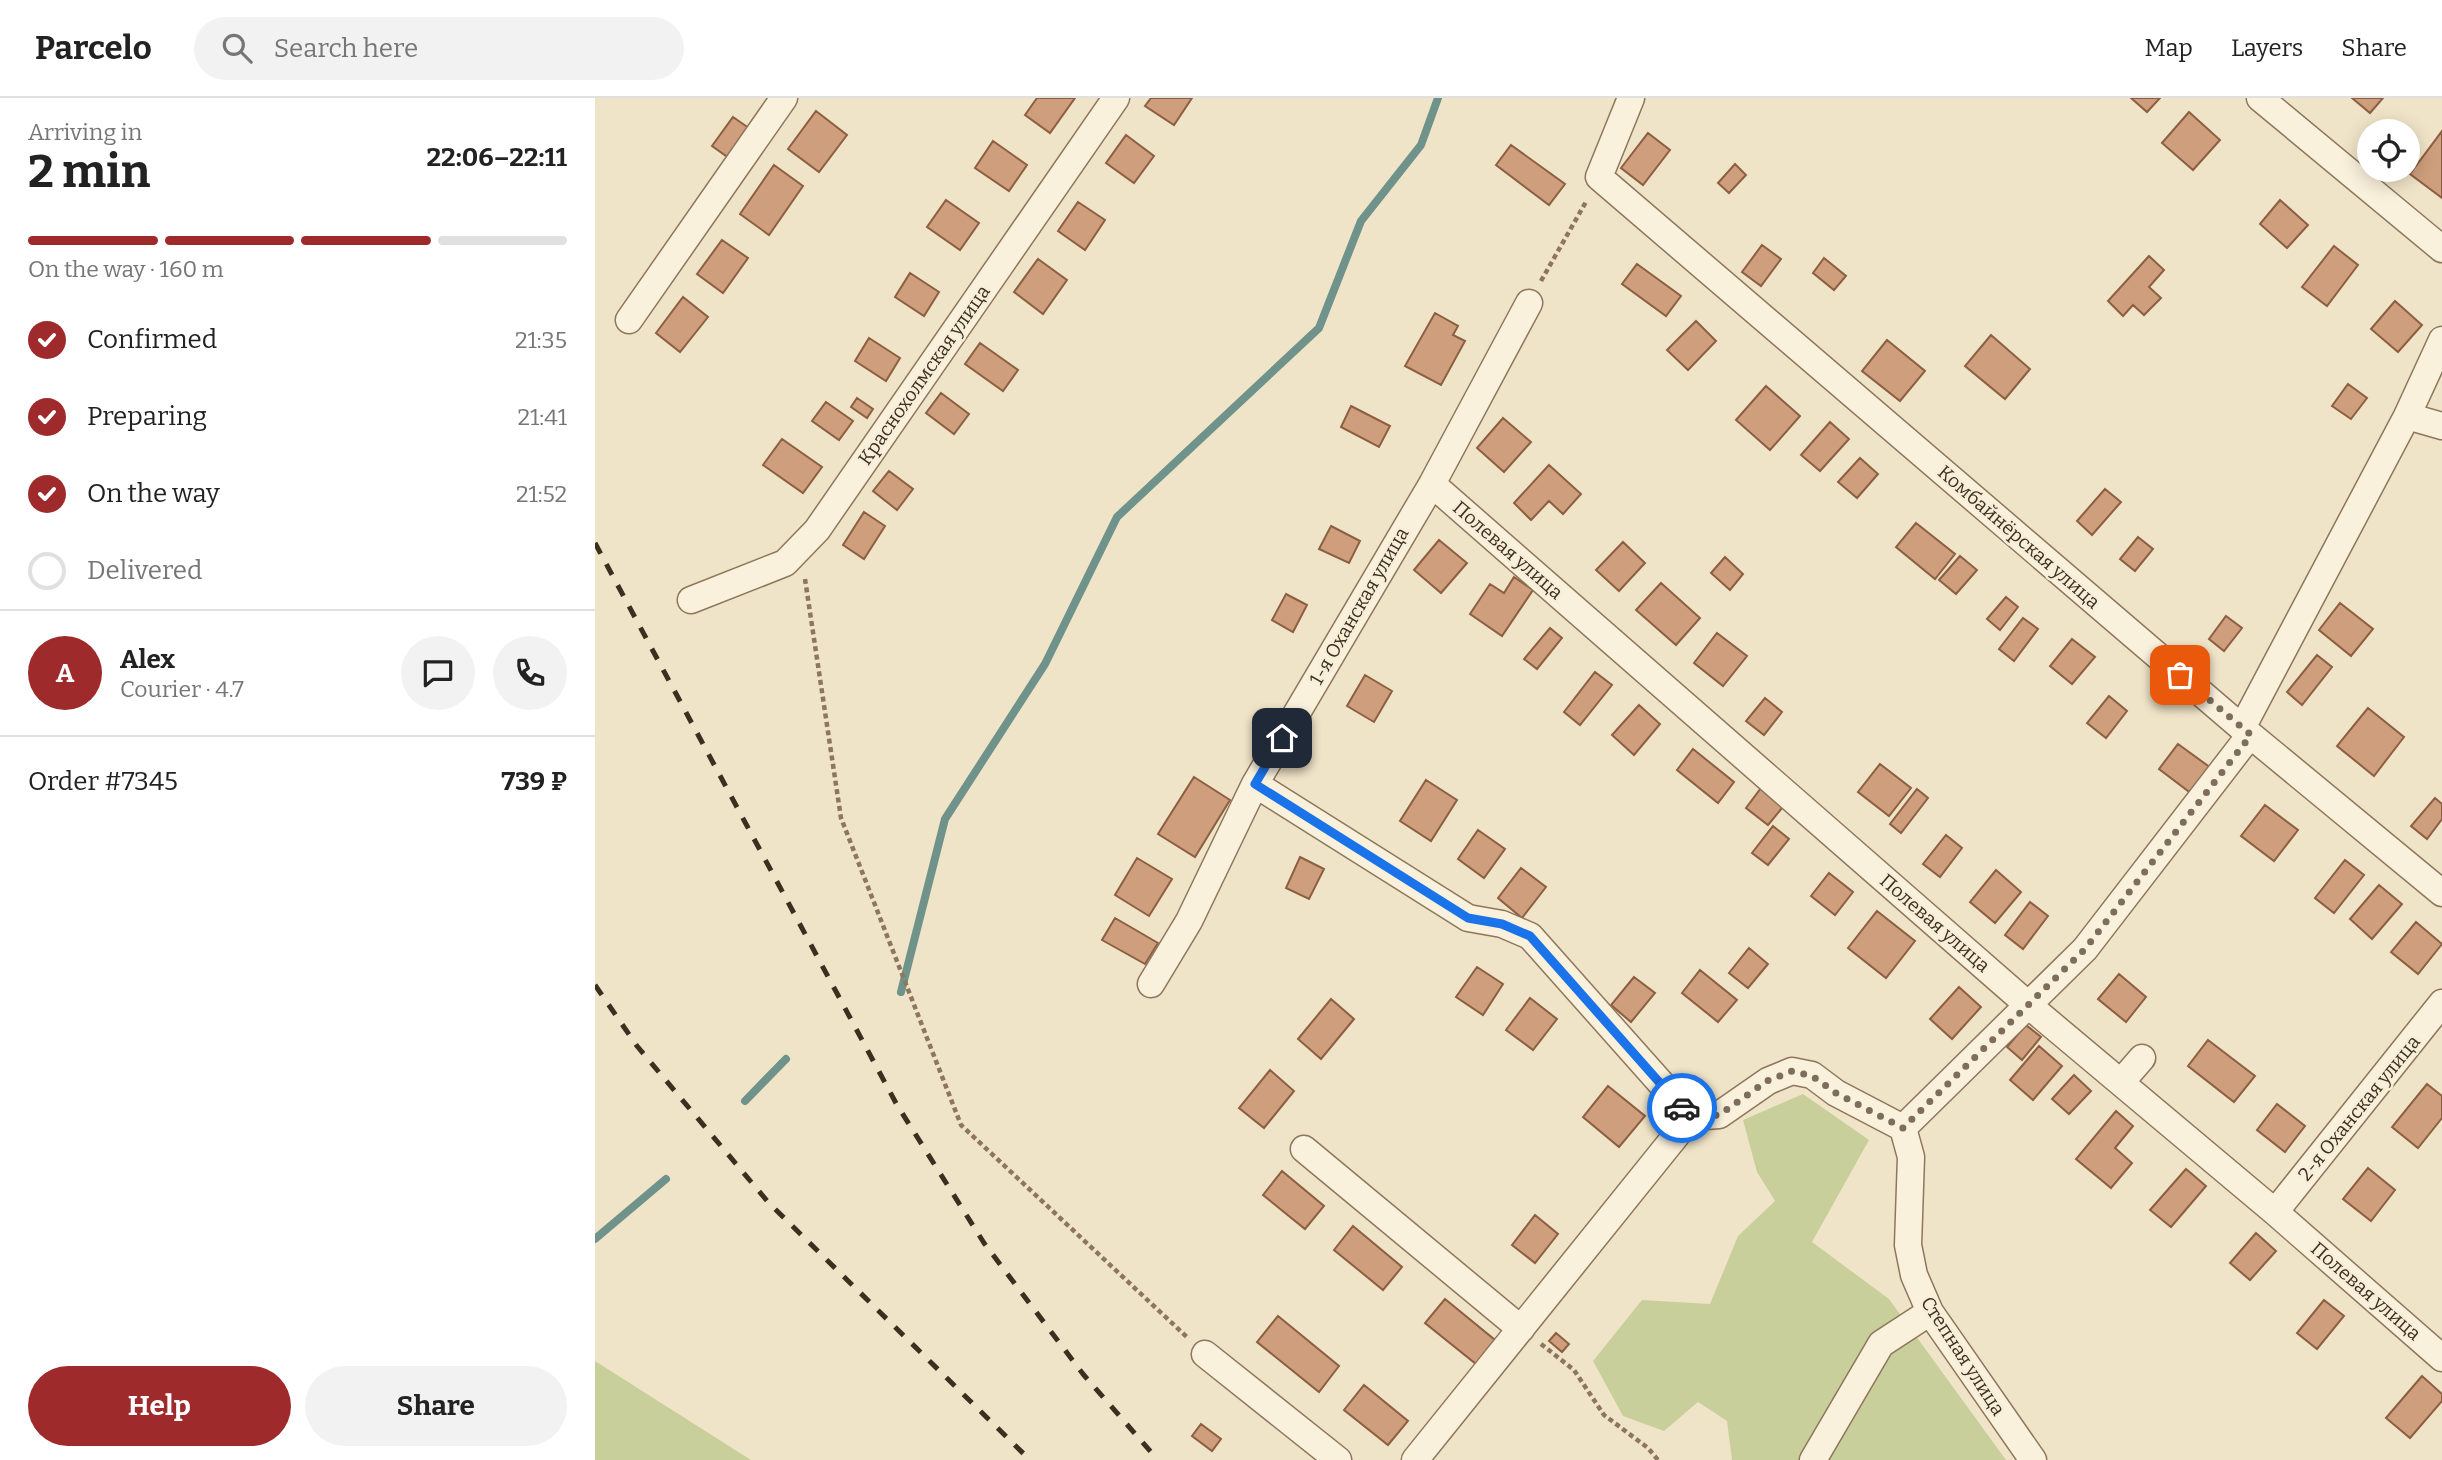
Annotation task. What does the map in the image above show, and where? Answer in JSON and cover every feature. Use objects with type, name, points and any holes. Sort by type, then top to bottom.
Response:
[{"type":"street","points":[[629,320],[784,98]]},
{"type":"street","name":"Краснохолмская улица","points":[[691,600],[785,563],[817,530],[1116,98]]},
{"type":"street","points":[[1599,177],[1631,98]]},
{"type":"street","points":[[2260,98],[2442,249]]},
{"type":"street","name":"Комбайнёрская улица","points":[[1599,177],[2246,732],[2442,893]]},
{"type":"street","name":"1-я Оханская улица","points":[[1151,984],[1189,921],[1255,784],[1431,484],[1529,303]]},
{"type":"street","points":[[1415,1460],[1691,1117],[1719,1115],[1767,1081],[1792,1071],[1812,1076],[1836,1093],[1903,1128],[2085,949],[2246,732],[2407,416],[2442,340]]},
{"type":"street","points":[[2407,416],[2442,426]]},
{"type":"street","name":"Полевая улица","points":[[1431,484],[2027,1004],[2122,1081],[2442,1358]]},
{"type":"street","points":[[1255,784],[1468,918],[1502,924],[1530,936],[1691,1117]]},
{"type":"street","name":"2-я Оханская улица","points":[[2275,1212],[2442,1003]]},
{"type":"street","points":[[2122,1081],[2143,1058]]},
{"type":"street","name":"Степная улица","points":[[1903,1128],[1911,1157],[1908,1245],[1914,1275],[1930,1312],[2033,1460]]},
{"type":"street","points":[[1304,1149],[1521,1329]]},
{"type":"street","points":[[1813,1460],[1881,1344],[1930,1312]]},
{"type":"street","points":[[1205,1354],[1338,1460]]},
{"type":"path","points":[[1529,303],[1599,177]]},
{"type":"path","points":[[800,547],[841,818],[961,1125],[1205,1354]]},
{"type":"path","points":[[1521,1329],[1574,1370],[1604,1415],[1648,1448],[1658,1460]]},
{"type":"green space","points":[[1803,1094],[1869,1140],[1812,1242],[1889,1299],[2006,1460],[1732,1460],[1727,1421],[1698,1402],[1664,1431],[1623,1416],[1593,1361],[1642,1300],[1710,1304],[1738,1236],[1775,1201],[1757,1172],[1743,1120]]},
{"type":"green space","points":[[595,1361],[751,1460],[595,1460]]},
{"type":"building","points":[[1037,98],[1075,98],[1050,133],[1025,115]]},
{"type":"building","points":[[1151,98],[1192,98],[1174,125],[1145,106]]},
{"type":"building","points":[[2131,98],[2160,98],[2147,112]]},
{"type":"building","points":[[2352,98],[2383,98],[2370,113]]},
{"type":"building","points":[[816,111],[847,135],[819,172],[788,149]]},
{"type":"building","points":[[2189,112],[2220,140],[2193,170],[2162,143]]},
{"type":"building","points":[[733,117],[756,133],[736,163],[712,146]]},
{"type":"building","points":[[2442,131],[2442,198],[2420,182],[2420,161]]},
{"type":"building","points":[[1648,133],[1670,150],[1643,185],[1621,168]]},
{"type":"building","points":[[1126,135],[1154,156],[1134,183],[1106,163]]},
{"type":"building","points":[[993,141],[1027,165],[1009,191],[975,168]]},
{"type":"building","points":[[1511,145],[1565,184],[1549,205],[1496,165]]},
{"type":"building","points":[[1735,164],[1746,175],[1729,193],[1718,183]]},
{"type":"building","points":[[774,165],[803,186],[769,235],[740,214]]},
{"type":"building","points":[[946,200],[979,223],[960,250],[927,227]]},
{"type":"building","points":[[2280,200],[2308,225],[2287,248],[2260,224]]},
{"type":"building","points":[[1078,202],[1105,220],[1085,250],[1058,231]]},
{"type":"building","points":[[722,240],[748,258],[723,293],[697,274]]},
{"type":"building","points":[[1762,245],[1781,259],[1761,286],[1742,272]]},
{"type":"building","points":[[2334,246],[2358,265],[2327,306],[2302,287]]},
{"type":"building","points":[[2149,256],[2164,270],[2149,287],[2161,298],[2144,315],[2133,305],[2123,316],[2108,301]]},
{"type":"building","points":[[1824,258],[1846,276],[1834,290],[1813,273]]},
{"type":"building","points":[[1038,259],[1067,280],[1043,314],[1014,292]]},
{"type":"building","points":[[1637,264],[1681,296],[1666,316],[1622,284]]},
{"type":"building","points":[[910,273],[939,292],[924,316],[895,297]]},
{"type":"building","points":[[683,297],[708,317],[680,352],[656,333]]},
{"type":"building","points":[[2395,301],[2422,325],[2398,352],[2371,329]]},
{"type":"building","points":[[1435,313],[1458,326],[1453,335],[1465,341],[1441,385],[1405,366]]},
{"type":"building","points":[[1696,321],[1716,341],[1688,370],[1667,350]]},
{"type":"building","points":[[1991,335],[2030,369],[2005,399],[1965,366]]},
{"type":"building","points":[[869,338],[900,358],[886,381],[855,361]]},
{"type":"building","points":[[1887,340],[1925,371],[1900,401],[1862,371]]},
{"type":"building","points":[[980,343],[1018,370],[1003,391],[965,364]]},
{"type":"building","points":[[2348,384],[2367,398],[2351,419],[2332,406]]},
{"type":"building","points":[[1766,386],[1800,416],[1770,450],[1736,420]]},
{"type":"building","points":[[941,393],[969,414],[954,434],[926,413]]},
{"type":"building","points":[[857,398],[873,409],[867,418],[851,407]]},
{"type":"building","points":[[826,402],[853,421],[839,440],[812,421]]},
{"type":"building","points":[[1351,406],[1390,426],[1379,447],[1341,427]]},
{"type":"building","points":[[1503,418],[1531,442],[1504,472],[1477,448]]},
{"type":"building","points":[[1830,422],[1849,439],[1820,471],[1801,455]]},
{"type":"building","points":[[782,439],[822,467],[803,493],[763,465]]},
{"type":"building","points":[[1860,458],[1878,474],[1857,498],[1838,482]]},
{"type":"building","points":[[1549,465],[1581,494],[1563,514],[1549,501],[1531,520],[1514,503]]},
{"type":"building","points":[[889,471],[913,489],[897,510],[873,491]]},
{"type":"building","points":[[2105,489],[2121,502],[2092,535],[2077,521]]},
{"type":"building","points":[[864,512],[885,526],[864,559],[843,545]]},
{"type":"building","points":[[1916,523],[1955,554],[1935,579],[1896,547]]},
{"type":"building","points":[[1331,526],[1360,541],[1349,563],[1319,549]]},
{"type":"building","points":[[2138,537],[2153,549],[2135,571],[2120,559]]},
{"type":"building","points":[[1439,540],[1467,563],[1441,593],[1414,570]]},
{"type":"building","points":[[1623,542],[1645,563],[1619,591],[1596,570]]},
{"type":"building","points":[[1960,556],[1977,570],[1956,594],[1939,580]]},
{"type":"building","points":[[1725,557],[1743,574],[1730,590],[1711,573]]},
{"type":"building","points":[[1514,577],[1533,590],[1502,636],[1470,614],[1490,584],[1504,593]]},
{"type":"building","points":[[1661,583],[1700,618],[1676,645],[1636,610]]},
{"type":"building","points":[[1286,594],[1307,605],[1293,632],[1272,620]]},
{"type":"building","points":[[2006,597],[2018,607],[2000,630],[1987,619]]},
{"type":"building","points":[[2340,603],[2373,629],[2351,656],[2319,630]]},
{"type":"building","points":[[2226,616],[2242,628],[2224,651],[2209,639]]},
{"type":"building","points":[[2023,618],[2038,629],[2014,661],[1999,649]]},
{"type":"building","points":[[1550,628],[1562,638],[1537,669],[1524,659]]},
{"type":"building","points":[[1717,633],[1747,656],[1723,686],[1694,663]]},
{"type":"building","points":[[2072,639],[2095,657],[2072,684],[2050,666]]},
{"type":"building","points":[[2317,655],[2332,667],[2302,705],[2287,692]]},
{"type":"building","points":[[1595,672],[1612,685],[1580,725],[1564,712]]},
{"type":"building","points":[[1365,675],[1392,691],[1374,722],[1347,706]]},
{"type":"building","points":[[2109,696],[2127,711],[2106,738],[2087,723]]},
{"type":"building","points":[[1765,698],[1782,712],[1764,735],[1746,721]]},
{"type":"building","points":[[1639,705],[1660,724],[1634,755],[1612,735]]},
{"type":"building","points":[[2368,708],[2404,737],[2374,776],[2337,746]]},
{"type":"building","points":[[2178,744],[2211,768],[2192,794],[2159,769]]},
{"type":"building","points":[[1693,749],[1734,782],[1718,803],[1677,770]]},
{"type":"building","points":[[1880,764],[1911,788],[1889,816],[1858,792]]},
{"type":"building","points":[[1194,777],[1230,800],[1195,857],[1158,834]]},
{"type":"building","points":[[1426,780],[1457,800],[1431,841],[1400,821]]},
{"type":"building","points":[[1764,784],[1787,802],[1768,825],[1746,808]]},
{"type":"building","points":[[1917,789],[1928,798],[1901,833],[1890,824]]},
{"type":"building","points":[[2435,798],[2442,804],[2442,819],[2427,839],[2411,826]]},
{"type":"building","points":[[2265,805],[2298,830],[2274,861],[2241,836]]},
{"type":"building","points":[[1773,826],[1789,839],[1768,865],[1752,853]]},
{"type":"building","points":[[1478,830],[1505,849],[1484,878],[1458,859]]},
{"type":"building","points":[[1946,835],[1962,848],[1940,877],[1923,864]]},
{"type":"building","points":[[1300,857],[1324,869],[1309,899],[1286,888]]},
{"type":"building","points":[[1137,858],[1172,879],[1149,916],[1115,895]]},
{"type":"building","points":[[2345,860],[2364,875],[2334,913],[2315,898]]},
{"type":"building","points":[[1521,868],[1546,887],[1522,918],[1498,898]]},
{"type":"building","points":[[1996,870],[2021,892],[1995,923],[1970,902]]},
{"type":"building","points":[[1829,873],[1853,892],[1835,915],[1811,896]]},
{"type":"building","points":[[2379,885],[2402,904],[2372,939],[2350,919]]},
{"type":"building","points":[[2030,902],[2048,916],[2023,949],[2005,935]]},
{"type":"building","points":[[1877,911],[1915,941],[1886,978],[1848,948]]},
{"type":"building","points":[[1115,918],[1158,943],[1145,964],[1102,940]]},
{"type":"building","points":[[2416,922],[2442,944],[2418,974],[2391,952]]},
{"type":"building","points":[[1749,948],[1768,964],[1748,988],[1729,973]]},
{"type":"building","points":[[1477,967],[1503,984],[1483,1015],[1456,997]]},
{"type":"building","points":[[1700,970],[1737,1000],[1718,1022],[1682,993]]},
{"type":"building","points":[[2119,974],[2146,997],[2126,1022],[2098,999]]},
{"type":"building","points":[[1634,977],[1655,993],[1631,1022],[1611,1005]]},
{"type":"building","points":[[1959,987],[1981,1007],[1952,1039],[1930,1019]]},
{"type":"building","points":[[1530,998],[1557,1019],[1533,1050],[1506,1030]]},
{"type":"building","points":[[1331,999],[1354,1019],[1321,1059],[1298,1039]]},
{"type":"building","points":[[2026,1025],[2041,1037],[2022,1060],[2007,1047]]},
{"type":"building","points":[[2208,1040],[2255,1076],[2234,1102],[2188,1066]]},
{"type":"building","points":[[2039,1046],[2062,1066],[2033,1100],[2010,1080]]},
{"type":"building","points":[[1270,1070],[1294,1091],[1264,1128],[1239,1108]]},
{"type":"building","points":[[2074,1075],[2091,1091],[2069,1114],[2052,1099]]},
{"type":"building","points":[[2427,1084],[2442,1096],[2442,1118],[2418,1148],[2392,1127]]},
{"type":"building","points":[[1608,1086],[1645,1116],[1619,1147],[1583,1117]]},
{"type":"building","points":[[2277,1104],[2305,1126],[2285,1152],[2257,1130]]},
{"type":"building","points":[[2116,1111],[2133,1126],[2115,1148],[2132,1163],[2111,1188],[2076,1159]]},
{"type":"building","points":[[2368,1168],[2395,1190],[2371,1221],[2343,1199]]},
{"type":"building","points":[[2186,1169],[2206,1186],[2171,1227],[2150,1210]]},
{"type":"building","points":[[1282,1171],[1324,1206],[1305,1229],[1263,1195]]},
{"type":"building","points":[[1535,1215],[1558,1234],[1535,1263],[1512,1245]]},
{"type":"building","points":[[1353,1226],[1402,1267],[1383,1290],[1334,1250]]},
{"type":"building","points":[[2256,1233],[2276,1251],[2250,1280],[2230,1263]]},
{"type":"building","points":[[1445,1299],[1495,1340],[1476,1364],[1425,1323]]},
{"type":"building","points":[[2324,1300],[2344,1316],[2317,1349],[2297,1333]]},
{"type":"building","points":[[1278,1316],[1339,1366],[1319,1392],[1257,1342]]},
{"type":"building","points":[[1556,1333],[1569,1344],[1562,1352],[1549,1341]]},
{"type":"building","points":[[2422,1376],[2442,1394],[2442,1401],[2410,1438],[2386,1418]]},
{"type":"building","points":[[1364,1385],[1408,1421],[1388,1445],[1344,1410]]},
{"type":"building","points":[[1201,1424],[1221,1439],[1212,1451],[1192,1436]]},
{"type":"waterway","points":[[901,992],[945,819],[1045,664],[1117,517],[1319,328],[1361,221],[1421,145],[1438,98]]},
{"type":"waterway","points":[[745,1101],[786,1059]]},
{"type":"waterway","points":[[595,1239],[666,1179]]},
{"type":"railway","points":[[595,543],[897,1105],[984,1243],[1083,1374],[1158,1460]]},
{"type":"railway","points":[[595,985],[637,1046],[768,1202],[1030,1460]]},
{"type":"way so far","points":[[1682,1108],[1691,1117],[1719,1115],[1767,1081],[1792,1071],[1812,1076],[1836,1093],[1903,1128],[2085,949],[2251,735],[2180,675]]},
{"type":"route","points":[[1282,738],[1255,784],[1468,918],[1502,924],[1530,936],[1682,1108]]}]
